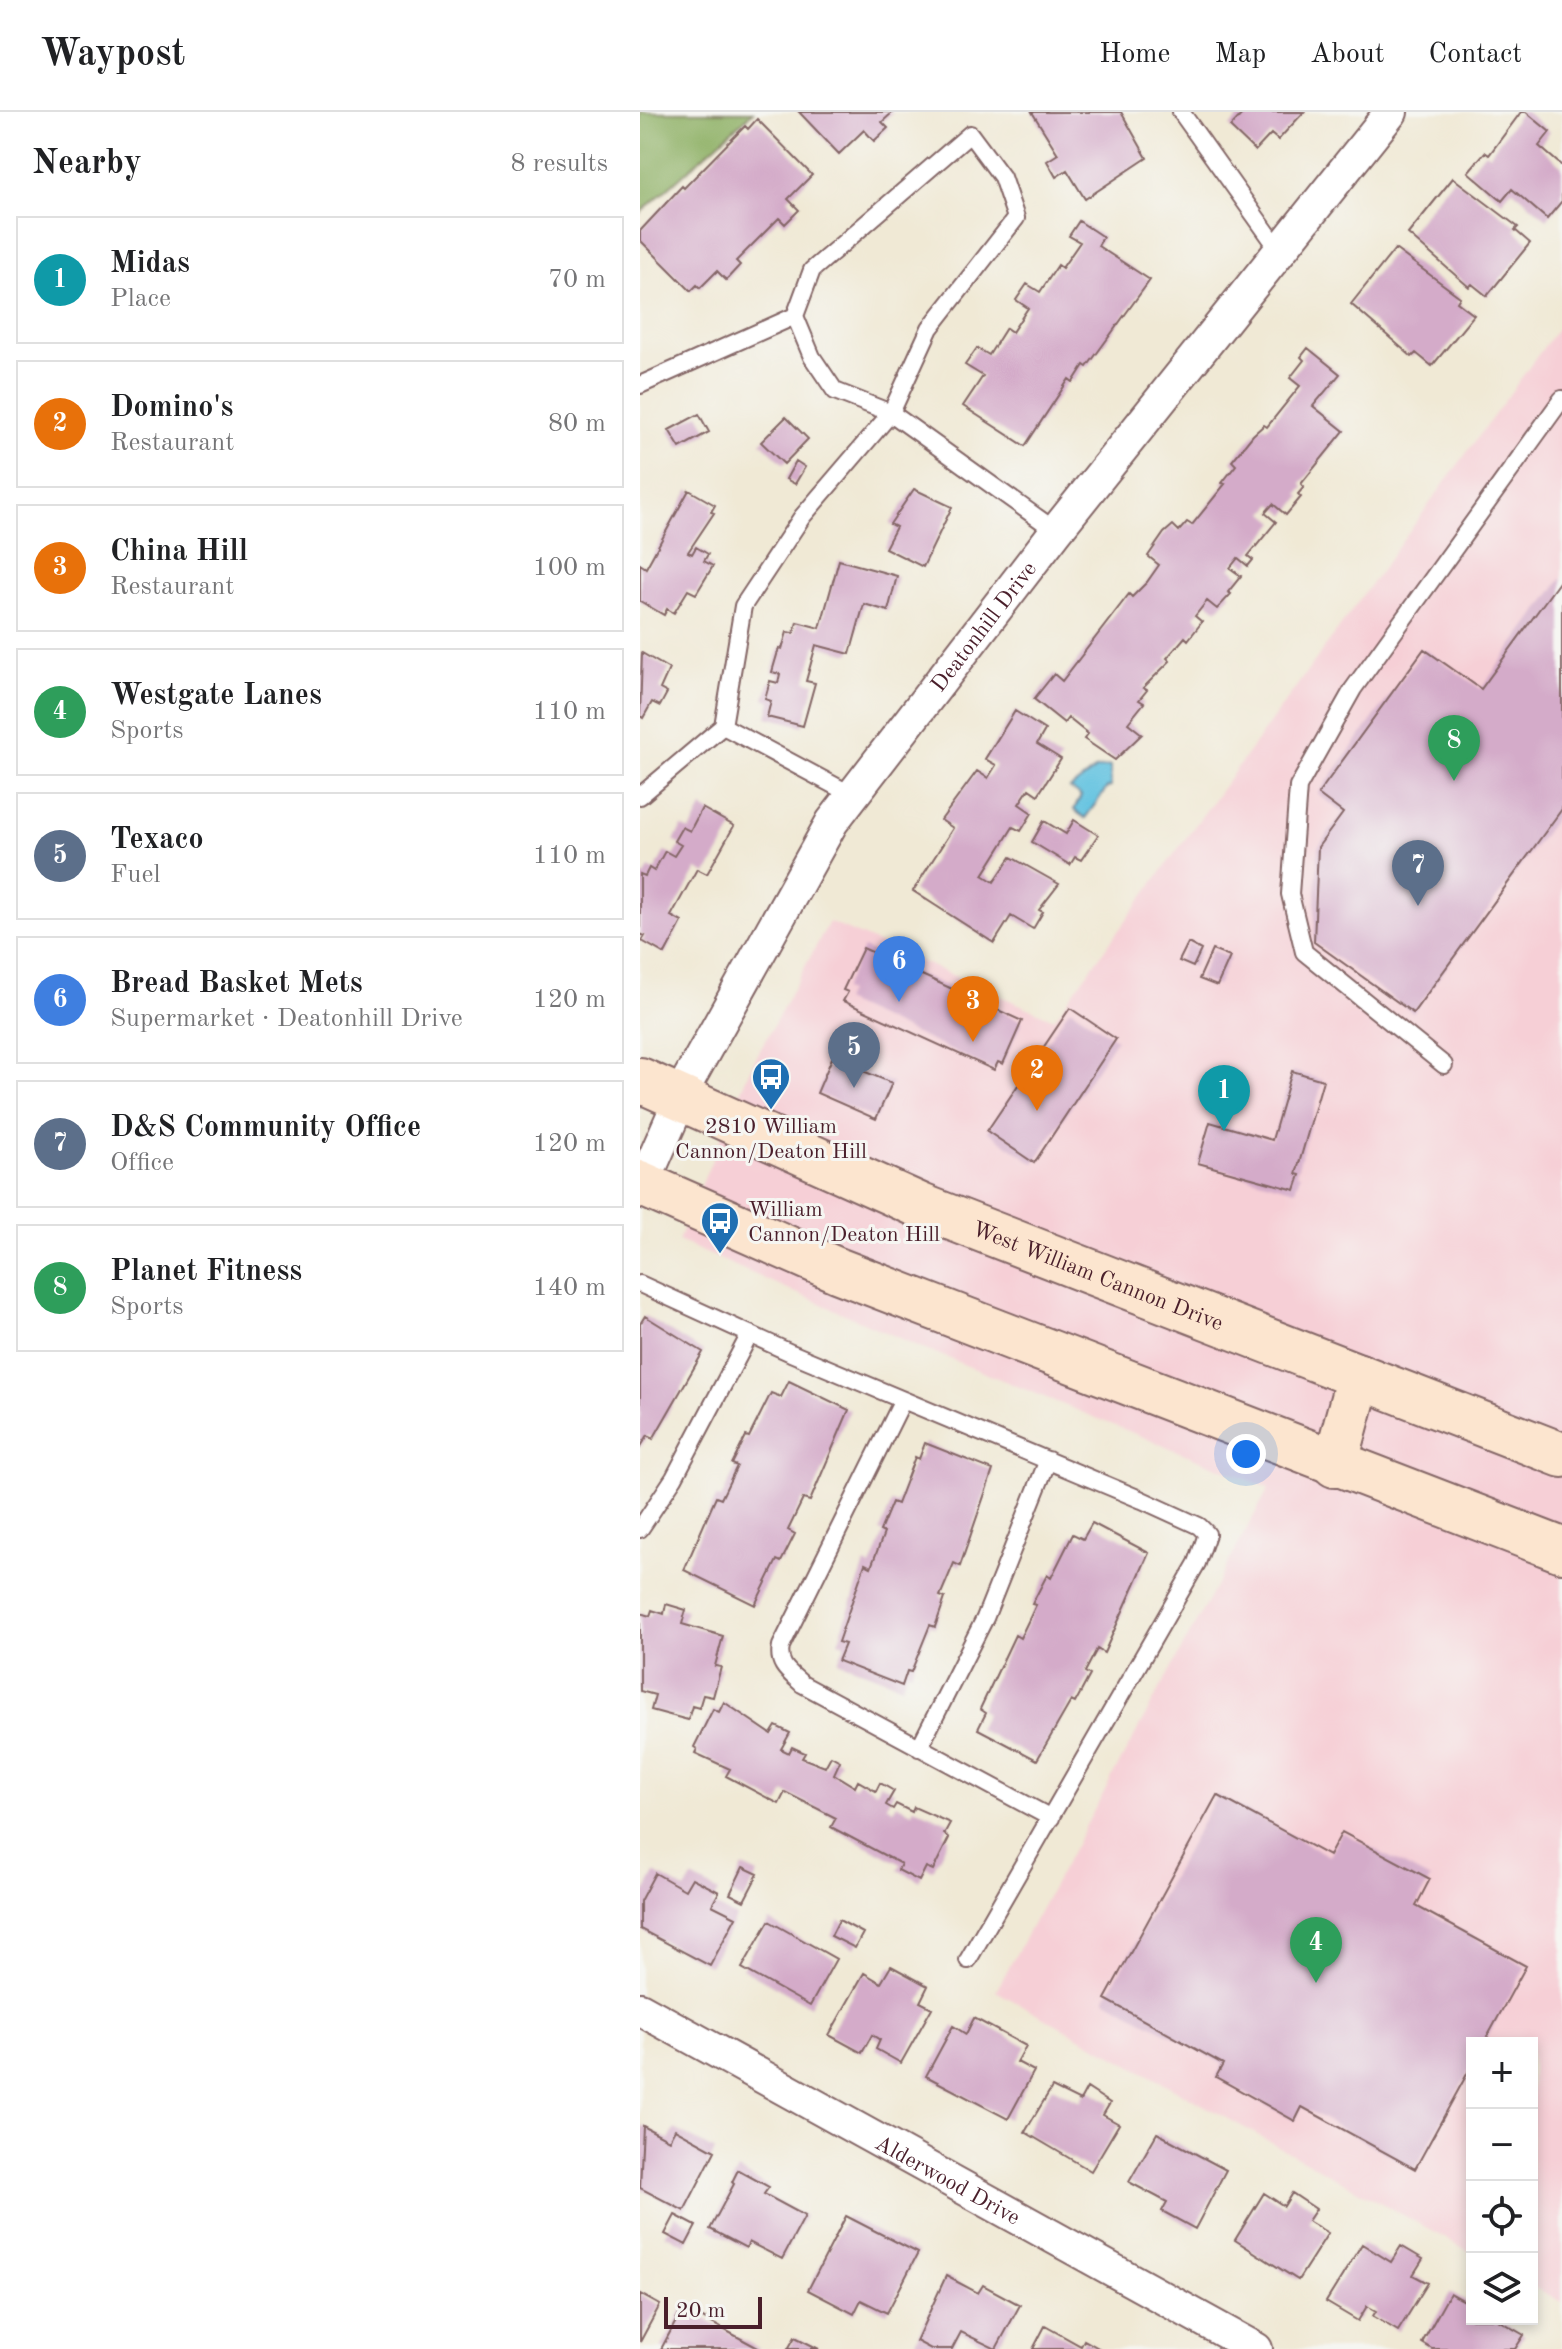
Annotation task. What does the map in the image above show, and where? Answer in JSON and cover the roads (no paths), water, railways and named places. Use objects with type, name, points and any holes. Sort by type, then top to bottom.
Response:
[{"type":"main road","name":"West William Cannon Drive","points":[[640,1080],[679,1101],[936,1212],[1562,1455]]},
{"type":"main road","points":[[641,1185],[837,1270],[1335,1465],[1562,1550]]},
{"type":"main road","points":[[1335,1465],[1359,1376]]},
{"type":"street","name":"Deatonhill Drive","points":[[641,1185],[679,1101],[832,822],[1056,531],[1391,112]]},
{"type":"street","name":"Alderwood Drive","points":[[640,2009],[1256,2349]]},
{"type":"lane","points":[[1181,112],[1280,251]]},
{"type":"lane","points":[[640,796],[723,726],[743,606],[802,517],[891,413],[930,328],[1016,218],[1002,177],[970,134],[812,270],[795,316],[812,357],[835,391],[891,413],[1056,531]]},
{"type":"lane","points":[[640,385],[795,316]]},
{"type":"lane","points":[[1444,1065],[1304,952],[1290,894],[1298,787],[1353,689],[1562,399]]},
{"type":"lane","points":[[723,726],[852,795]]},
{"type":"lane","points":[[640,1284],[1199,1526],[1207,1534],[1197,1563],[968,1960]]},
{"type":"lane","points":[[640,1529],[674,1478],[750,1334]]},
{"type":"lane","points":[[903,1400],[779,1656],[783,1667],[802,1684],[1051,1818]]},
{"type":"lane","points":[[919,1748],[985,1618],[1048,1460]]},
{"type":"water","points":[[1110,766],[1111,787],[1107,788],[1085,818],[1074,810],[1081,796],[1070,789],[1096,769]]},
{"type":"place","name":"Planet Fitness","points":[[1454,781]]},
{"type":"place","name":"D&S Community Office","points":[[1418,906]]},
{"type":"place","name":"Bread Basket Mets","points":[[899,1002]]},
{"type":"place","name":"China Hill","points":[[973,1042]]},
{"type":"place","name":"Texaco","points":[[854,1088]]},
{"type":"place","name":"2810 William Cannon/Deaton Hill","points":[[771,1111]]},
{"type":"place","name":"Domino's","points":[[1037,1111]]},
{"type":"place","name":"Midas","points":[[1224,1131]]},
{"type":"place","name":"William Cannon/Deaton Hill","points":[[720,1255]]},
{"type":"place","name":"Westgate Lanes","points":[[1316,1983]]}]
